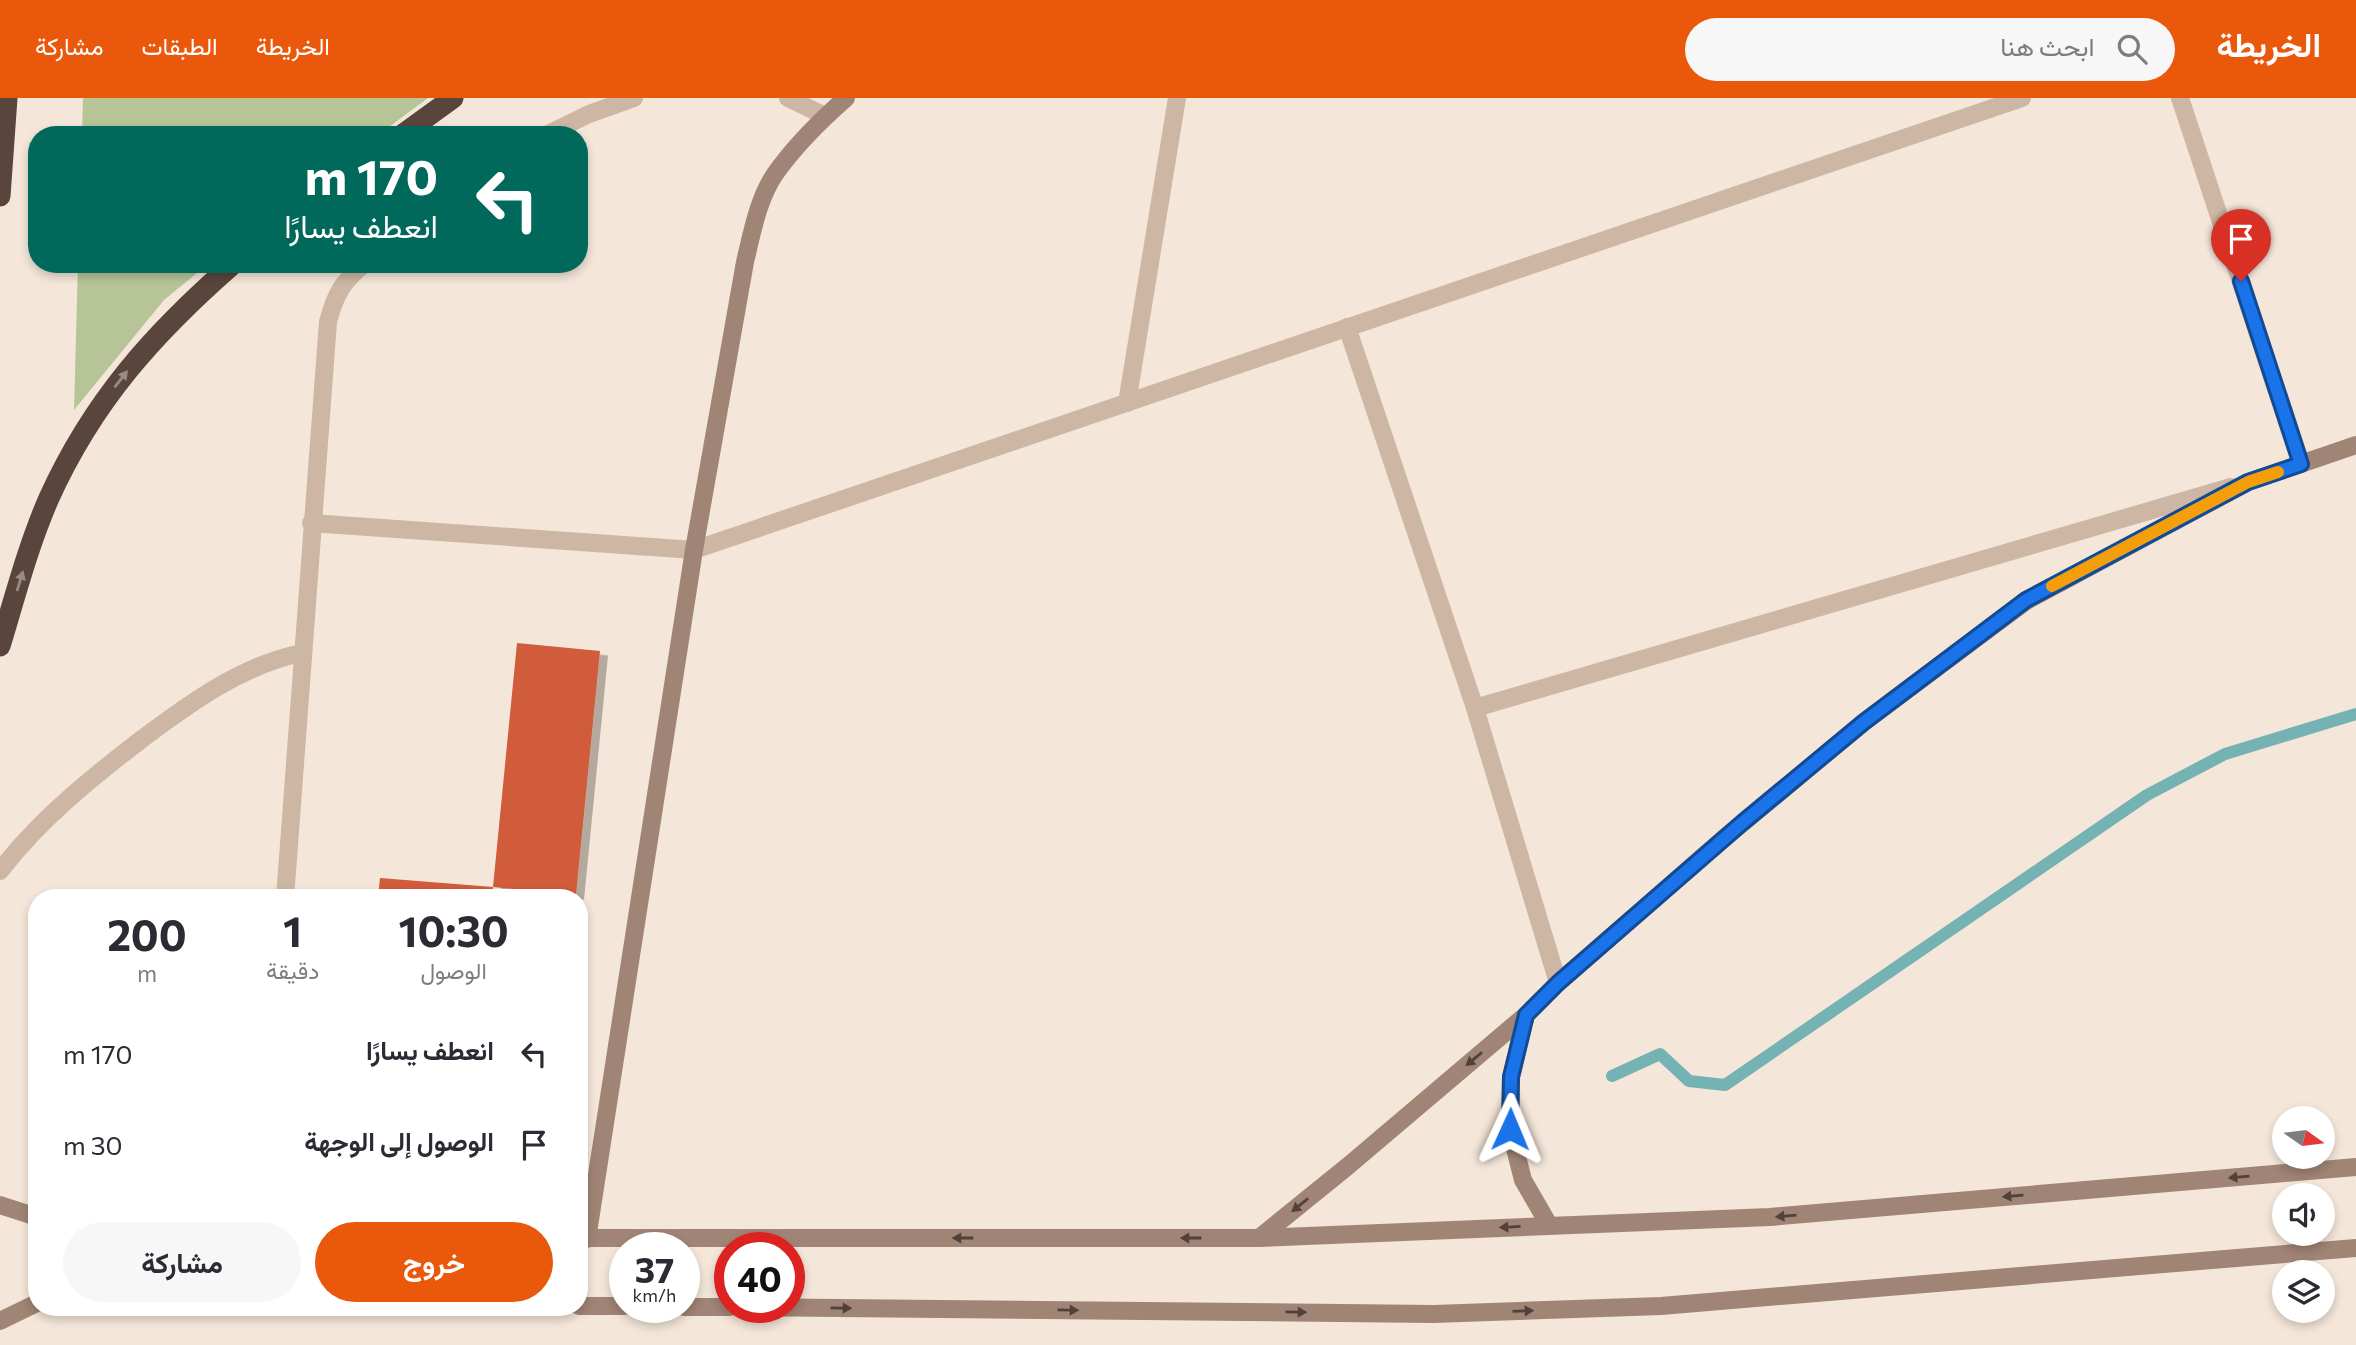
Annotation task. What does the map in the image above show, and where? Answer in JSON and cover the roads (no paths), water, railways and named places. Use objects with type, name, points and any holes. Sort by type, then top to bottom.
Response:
[{"type":"highway","points":[[0,196],[7,98]]},
{"type":"highway","points":[[414,126],[453,98]]},
{"type":"highway","points":[[0,646],[32,541],[49,499],[92,419],[146,347],[177,314],[223,273]]},
{"type":"street","points":[[564,126],[634,98]]},
{"type":"street","points":[[788,98],[825,116]]},
{"type":"street","points":[[588,1207],[694,550],[745,262],[755,220],[774,175],[825,116],[846,98]]},
{"type":"street","points":[[1127,403],[1177,98]]},
{"type":"street","points":[[311,523],[694,550],[2022,98]]},
{"type":"street","points":[[2180,98],[2301,464]]},
{"type":"street","points":[[286,889],[328,322],[333,302],[343,284],[355,273]]},
{"type":"street","points":[[1347,327],[1475,708],[1558,983]]},
{"type":"street","points":[[1475,708],[2248,482],[2356,445]]},
{"type":"street","points":[[1259,1238],[1526,1015],[1558,983],[1722,840],[1864,722],[2026,600],[2248,482]]},
{"type":"street","points":[[0,871],[82,787],[169,719],[256,667],[302,653]]},
{"type":"street","points":[[1526,1015],[1511,1077],[1510,1129],[1523,1180],[1549,1224]]},
{"type":"street","points":[[588,1238],[1259,1238],[1770,1217],[2356,1167]]},
{"type":"street","points":[[0,1205],[28,1214]]},
{"type":"street","points":[[805,1308],[1434,1314],[1634,1307],[2356,1248]]},
{"type":"street","points":[[588,1306],[609,1306]]},
{"type":"street","points":[[0,1321],[28,1307]]},
{"type":"waterway","points":[[1612,1076],[1660,1054],[1689,1081],[1725,1085],[2147,795],[2225,754],[2356,714]]}]
